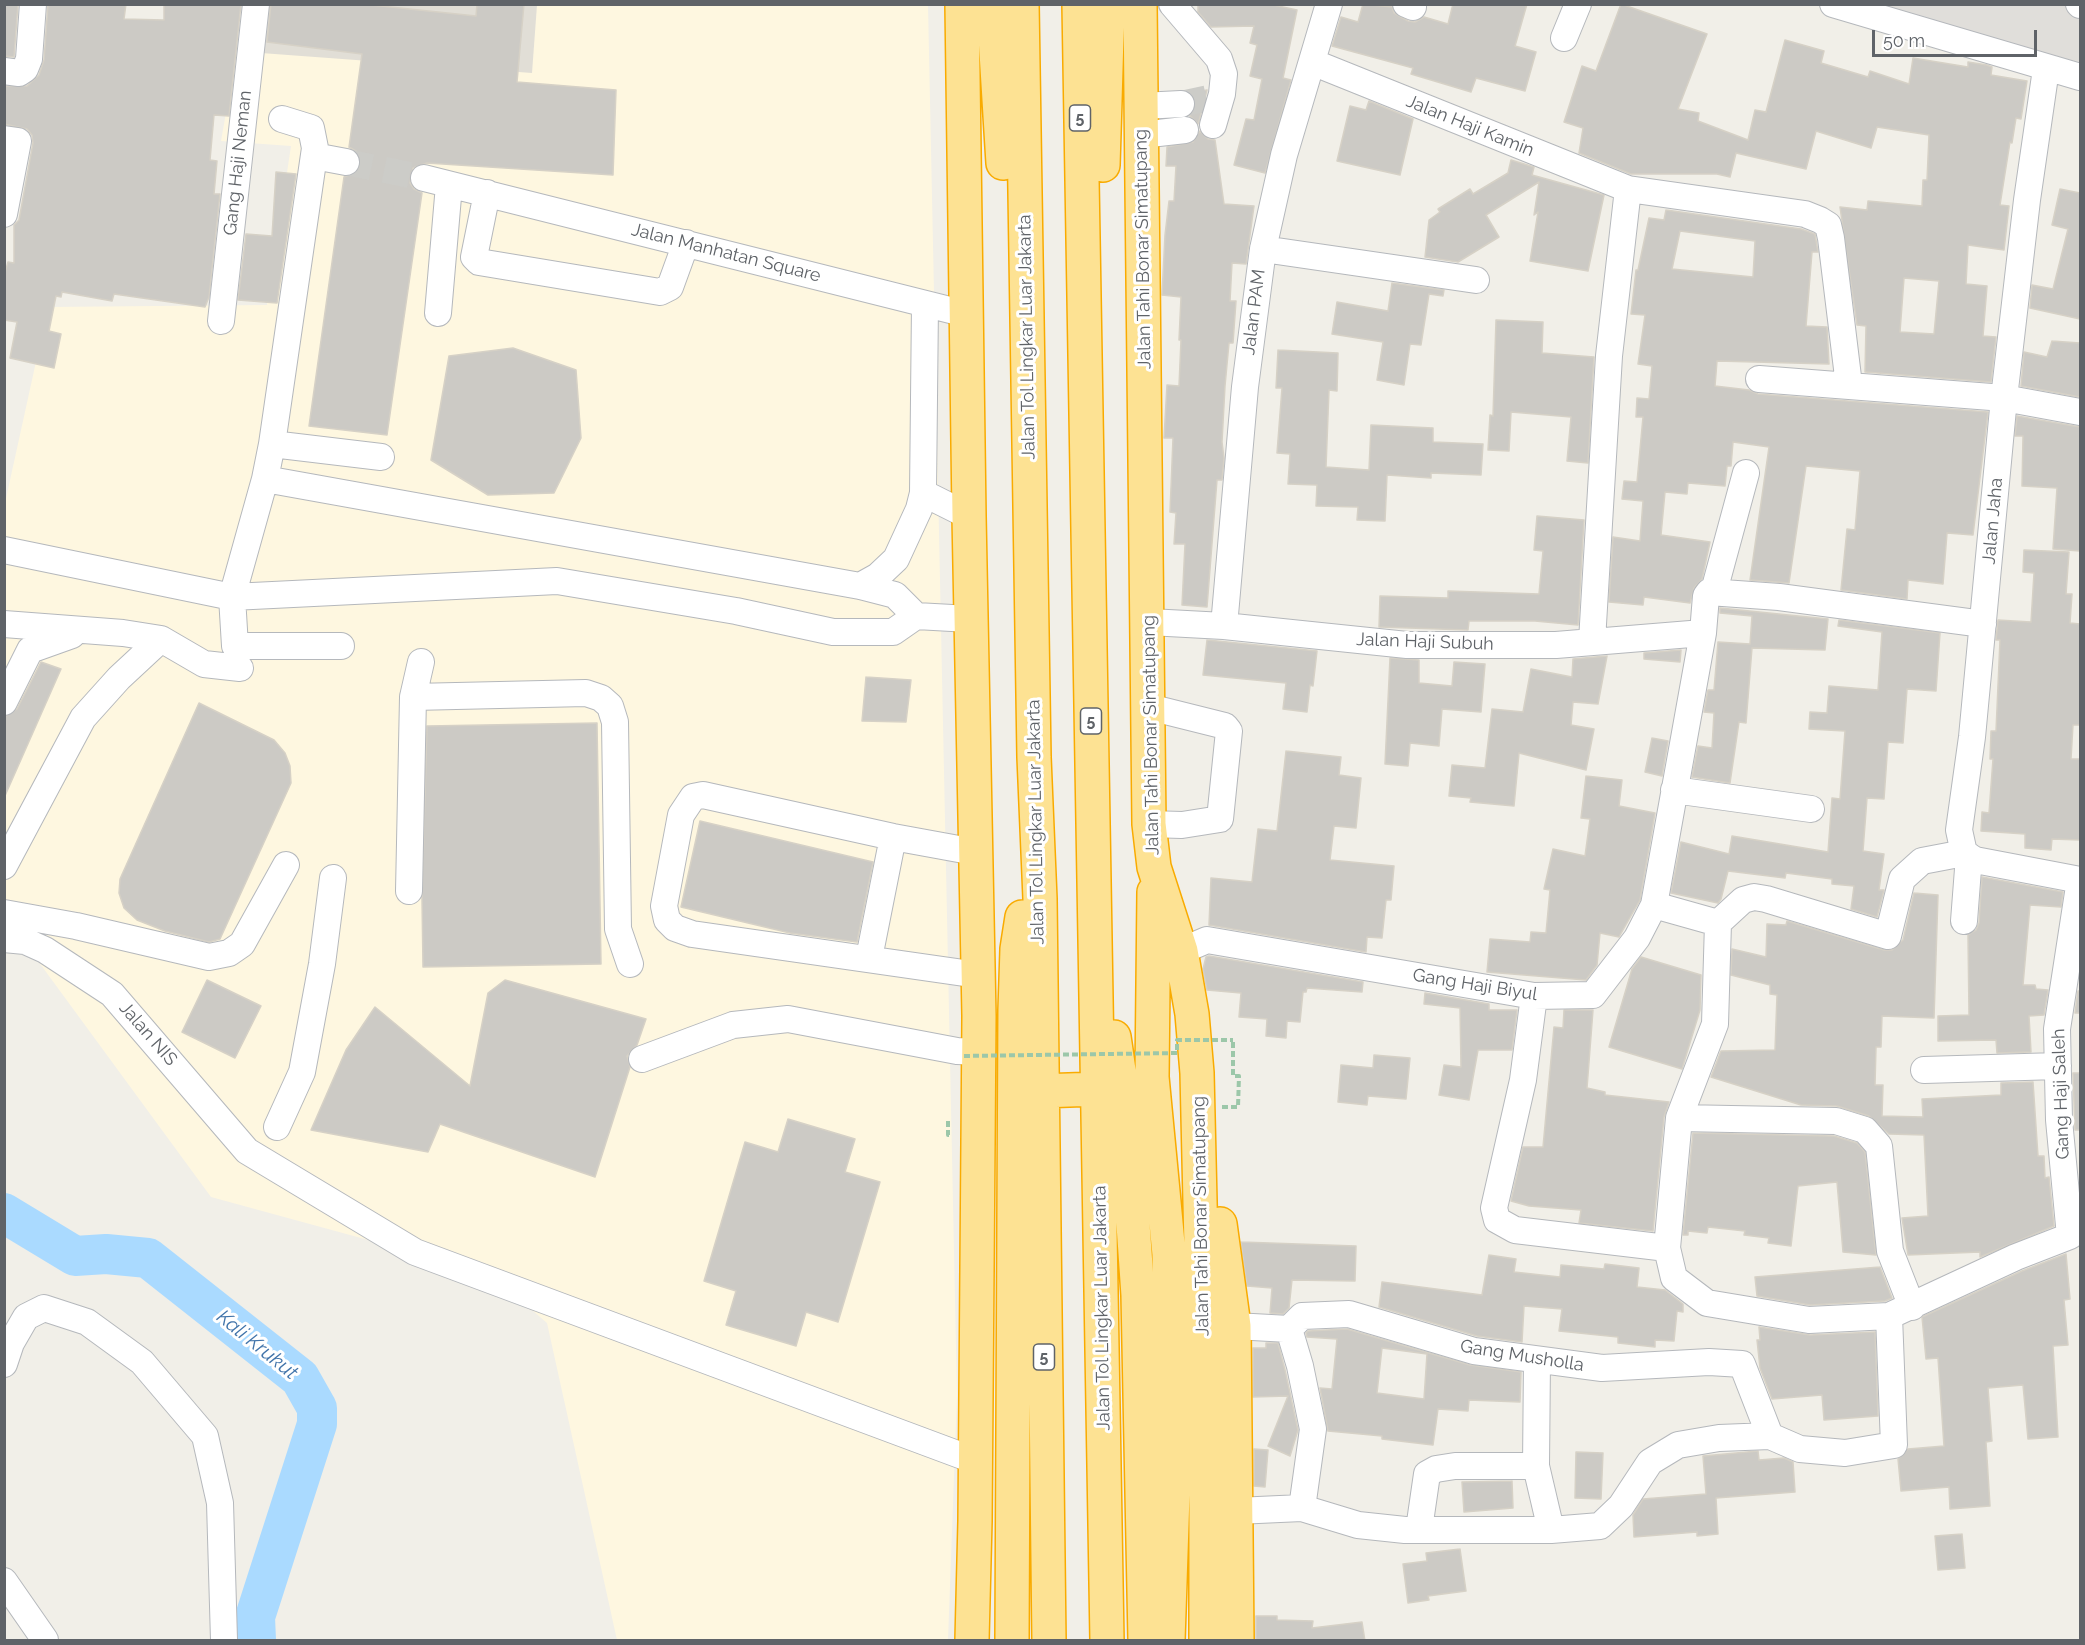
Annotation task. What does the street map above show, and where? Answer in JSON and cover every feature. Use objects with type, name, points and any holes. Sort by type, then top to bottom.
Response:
[{"type":"highway","points":[[962,4],[970,619],[978,975],[971,1054],[975,1461],[972,1641]]},
{"type":"highway","points":[[993,4],[1013,361],[1029,432]]},
{"type":"highway","name":"Jalan Tol Lingkar Luar Jakarta","points":[[1022,4],[1034,757],[1040,899],[1049,1641]]},
{"type":"highway","name":"Jalan Tol Lingkar Luar Jakarta","points":[[1079,4],[1107,1641]]},
{"type":"highway","points":[[1086,504],[1099,465],[1103,435],[1103,126],[1108,4]]},
{"type":"highway","name":"Jalan Tahi Bonar Simatupang","points":[[1140,4],[1149,622],[1149,824],[1154,867],[1181,951],[1192,1014],[1199,1116],[1206,1459],[1206,1641]]},
{"type":"highway","points":[[1154,867],[1152,1077],[1169,1254],[1174,1466],[1168,1641]]},
{"type":"highway","points":[[1012,1641],[1015,981],[1022,918],[1030,903],[1040,899]]},
{"type":"highway","points":[[1095,938],[1113,1026],[1125,1111],[1132,1204],[1139,1318],[1145,1641]]},
{"type":"highway","points":[[1041,1090],[1097,1089]]},
{"type":"highway","points":[[1199,1116],[1218,1212],[1234,1326],[1236,1641]]},
{"type":"highway","points":[[954,1641],[975,1521]]},
{"type":"street","points":[[4,71],[18,73],[25,69],[29,59],[33,4]]},
{"type":"street","name":"Gang Haji Neman","points":[[220,321],[256,4]]},
{"type":"street","points":[[1172,4],[1219,59],[1224,75],[1215,96],[1213,125]]},
{"type":"street","points":[[1564,38],[1578,4]]},
{"type":"street","points":[[1833,4],[2046,69],[2080,77]]},
{"type":"street","name":"Jalan PAM","points":[[1224,626],[1245,387],[1263,249],[1284,155],[1328,5]]},
{"type":"street","name":"Jalan Haji Kamin","points":[[1312,62],[1628,189],[1805,214],[1828,225],[1849,385]]},
{"type":"street","name":"Jalan Jaha","points":[[1964,921],[1967,855],[1959,830],[1972,737],[2004,398],[2027,200],[2046,69]]},
{"type":"street","points":[[1142,121],[1181,104]]},
{"type":"street","points":[[282,118],[311,128],[314,156],[272,444],[265,479],[232,597],[235,645],[341,646]]},
{"type":"street","points":[[1142,121],[1185,130]]},
{"type":"street","points":[[4,139],[18,141],[4,214]]},
{"type":"street","points":[[314,156],[346,162]]},
{"type":"street","name":"Jalan Manhatan Square","points":[[424,178],[966,314]]},
{"type":"street","points":[[438,314],[449,185]]},
{"type":"street","points":[[1592,641],[1610,356],[1628,189]]},
{"type":"street","points":[[487,193],[474,257],[478,262],[660,292],[670,287],[686,243]]},
{"type":"street","points":[[1263,249],[1476,280]]},
{"type":"street","points":[[860,586],[878,576],[896,559],[913,528],[923,493],[925,304]]},
{"type":"street","points":[[1759,379],[2004,398],[2080,412]]},
{"type":"street","points":[[272,444],[381,457]]},
{"type":"street","points":[[1714,591],[1746,473]]},
{"type":"street","points":[[265,479],[860,586],[895,595],[916,616]]},
{"type":"street","points":[[923,493],[969,516]]},
{"type":"street","points":[[4,550],[232,597],[556,581],[736,611],[833,632],[893,632],[916,616],[970,619]]},
{"type":"street","points":[[1718,923],[1654,905],[1702,633],[1706,596],[1714,591],[1983,624]]},
{"type":"street","name":"Jalan Haji Subuh","points":[[1149,622],[1224,626],[1407,645],[1556,645],[1702,633]]},
{"type":"street","points":[[4,624],[84,632],[123,633],[161,639],[204,664],[240,668]]},
{"type":"street","points":[[4,702],[30,650],[46,642],[84,632]]},
{"type":"street","points":[[4,866],[84,718],[119,678],[161,639]]},
{"type":"street","points":[[408,891],[413,697],[421,662]]},
{"type":"street","points":[[413,697],[586,693],[601,698],[610,706],[615,722],[618,929],[630,964]]},
{"type":"street","points":[[1149,707],[1225,726],[1229,731],[1220,819],[1182,825],[1149,824]]},
{"type":"street","points":[[1674,790],[1811,809]]},
{"type":"street","points":[[975,852],[892,837],[703,795],[693,797],[681,815],[664,906],[667,920],[675,928],[692,934],[978,975]]},
{"type":"street","points":[[869,958],[892,837]]},
{"type":"street","points":[[1900,1311],[1809,1320],[1707,1303],[1674,1278],[1666,1248],[1679,1118],[1715,1024],[1718,923],[1743,900],[1754,897],[1888,936],[1902,879],[1922,861],[1967,855],[1975,860],[2080,880]]},
{"type":"street","points":[[4,913],[76,926],[209,957],[229,954],[242,944],[286,865]]},
{"type":"street","points":[[277,1127],[302,1072],[322,964],[333,878]]},
{"type":"street","name":"Gang Haji Saleh","points":[[1900,1311],[2016,1257],[2070,1236],[2059,1120],[2057,1029],[2080,880]]},
{"type":"street","name":"Gang Haji Biyul","points":[[1181,951],[1207,940],[1534,996],[1593,995],[1637,938],[1654,905]]},
{"type":"street","name":"Jalan NIS","points":[[4,939],[25,941],[45,950],[112,994],[247,1151],[415,1252],[975,1461]]},
{"type":"street","points":[[1534,996],[1523,1080],[1494,1208],[1497,1220],[1515,1230],[1666,1248]]},
{"type":"street","points":[[642,1059],[733,1025],[779,1020],[822,1024],[971,1054]]},
{"type":"street","points":[[1924,1070],[2058,1066]]},
{"type":"street","points":[[1236,1511],[1302,1508],[1358,1525],[1419,1529],[1551,1530],[1600,1526],[1621,1506],[1650,1462],[1678,1445],[1719,1438],[1770,1436],[1800,1449],[1845,1453],[1894,1445],[1900,1311],[1890,1251],[1879,1146],[1865,1130],[1836,1120],[1679,1118]]},
{"type":"street","points":[[4,1364],[11,1343],[26,1317],[44,1308],[87,1322],[142,1362],[205,1436],[220,1503],[224,1641]]},
{"type":"street","name":"Gang Musholla","points":[[1289,1329],[1302,1316],[1349,1314],[1474,1351],[1537,1360],[1602,1368],[1709,1362],[1742,1364],[1770,1436]]},
{"type":"street","points":[[1234,1326],[1289,1329],[1300,1366],[1312,1429],[1302,1508]]},
{"type":"street","points":[[1537,1360],[1536,1466],[1551,1530]]},
{"type":"street","points":[[1419,1529],[1426,1474],[1436,1469],[1455,1466],[1536,1466]]},
{"type":"street","points":[[4,1581],[45,1641]]},
{"type":"path","points":[[971,1054],[1177,1053],[1177,1040],[1233,1040],[1233,1076],[1239,1076],[1238,1107]]},
{"type":"shaded area","points":[[245,5],[928,5],[957,1395],[948,1640],[617,1640],[547,1323],[489,1273],[211,1197],[5,916],[5,503],[48,307],[267,305],[291,146],[221,141]]},
{"type":"shaded area","points":[[267,5],[537,5],[532,73],[261,53]]},
{"type":"shaded area","points":[[1840,5],[2080,5],[2080,62],[1960,41]]},
{"type":"building","points":[[4,4],[18,4],[14,57],[4,56]]},
{"type":"building","points":[[48,4],[126,4],[124,19],[164,20],[164,4],[241,4],[229,116],[214,115],[210,160],[217,161],[214,194],[220,194],[209,297],[205,307],[114,294],[112,301],[62,292],[61,297],[56,296],[49,331],[61,334],[54,368],[10,358],[17,322],[4,320],[4,276],[8,262],[14,263],[14,225],[19,220],[33,143],[32,135],[27,129],[4,124],[4,86],[27,86],[39,75],[44,60]]},
{"type":"building","points":[[271,4],[362,4],[476,16],[477,4],[524,4],[517,82],[616,90],[613,175],[427,163],[413,168],[410,183],[414,189],[422,193],[387,435],[309,426],[344,177],[357,172],[361,164],[356,151],[349,147],[362,54],[267,42]]},
{"type":"building","points":[[1198,4],[1269,4],[1297,10],[1283,78],[1291,80],[1265,173],[1234,165],[1246,119],[1254,120],[1262,79],[1250,76],[1257,45],[1250,43],[1254,26],[1211,27],[1198,12]]},
{"type":"building","points":[[1363,4],[1392,7],[1394,13],[1408,21],[1415,22],[1424,17],[1448,24],[1453,4],[1527,4],[1515,46],[1536,52],[1525,91],[1476,78],[1471,92],[1411,74],[1413,68],[1332,46],[1341,17],[1358,22]]},
{"type":"building","points":[[1621,4],[1707,34],[1678,109],[1699,113],[1698,121],[1748,140],[1755,110],[1766,112],[1785,40],[1824,51],[1821,63],[1868,77],[1870,71],[1909,84],[1913,58],[1968,67],[1968,62],[1987,65],[1992,67],[1991,75],[2027,81],[2021,119],[2016,118],[2012,143],[2010,142],[2000,205],[2009,206],[2004,250],[1968,245],[1966,284],[1987,286],[1983,336],[1996,337],[1991,382],[1865,372],[1866,326],[1857,325],[1840,207],[1867,210],[1868,201],[1922,206],[1923,180],[1927,180],[1929,135],[1877,127],[1871,148],[1816,131],[1806,169],[1736,153],[1730,177],[1717,174],[1631,174],[1579,153],[1583,128],[1564,122],[1582,66],[1596,71]],"holes":[[[1904,278],[1939,281],[1934,334],[1900,332]]]},
{"type":"building","points":[[1207,90],[1198,124],[1190,116],[1196,104],[1191,93]]},
{"type":"building","points":[[1369,101],[1413,119],[1400,175],[1337,161],[1350,106],[1366,110]]},
{"type":"building","points":[[1200,131],[1208,139],[1215,140],[1224,204],[1254,206],[1246,264],[1232,263],[1230,301],[1236,301],[1233,343],[1229,343],[1222,442],[1224,458],[1222,480],[1217,480],[1207,607],[1182,605],[1185,544],[1174,544],[1176,513],[1170,512],[1173,438],[1164,438],[1167,385],[1179,386],[1181,340],[1179,340],[1181,297],[1162,295],[1165,235],[1169,201],[1174,201],[1176,166],[1166,166],[1167,147],[1193,142]]},
{"type":"building","points":[[1511,160],[1534,167],[1532,175],[1604,195],[1588,271],[1530,261],[1538,212],[1534,215],[1539,182],[1486,215],[1499,237],[1458,262],[1425,257],[1429,220],[1440,212],[1438,209],[1470,189],[1473,194],[1508,173]]},
{"type":"building","points":[[276,172],[296,174],[277,303],[238,300],[246,234],[272,236]]},
{"type":"building","points":[[2060,189],[2080,193],[2080,319],[2030,308],[2032,285],[2053,289],[2068,229],[2052,225]]},
{"type":"building","points":[[1666,210],[1801,229],[1815,234],[1818,252],[1812,252],[1806,326],[1827,327],[1829,364],[1717,361],[1715,386],[1749,390],[1758,394],[1988,412],[1973,535],[1947,533],[1943,584],[1908,580],[1907,599],[1841,590],[1847,529],[1855,530],[1860,471],[1806,466],[1789,583],[1750,580],[1769,447],[1733,442],[1731,466],[1727,466],[1725,486],[1688,483],[1687,494],[1665,492],[1661,535],[1710,542],[1702,579],[1694,588],[1690,603],[1644,597],[1643,605],[1609,602],[1613,537],[1640,541],[1643,501],[1622,499],[1624,481],[1637,482],[1643,417],[1636,417],[1637,398],[1649,399],[1652,366],[1638,364],[1645,315],[1631,314],[1636,270],[1638,270],[1649,218],[1664,220]],"holes":[[[1680,231],[1755,241],[1753,277],[1672,269]]]},
{"type":"building","points":[[1392,283],[1444,290],[1443,296],[1429,294],[1421,345],[1410,344],[1404,385],[1377,380],[1383,342],[1332,334],[1337,302],[1388,311]]},
{"type":"building","points":[[1496,320],[1543,322],[1542,353],[1594,357],[1588,463],[1567,461],[1571,417],[1511,412],[1509,451],[1488,450],[1490,415],[1493,416]]},
{"type":"building","points":[[2052,341],[2080,343],[2080,397],[2021,386],[2024,352],[2047,357]]},
{"type":"building","points":[[513,348],[576,370],[581,438],[554,493],[488,495],[431,460],[449,356]]},
{"type":"building","points":[[1278,350],[1338,353],[1337,391],[1329,390],[1326,467],[1369,470],[1371,425],[1433,428],[1433,442],[1483,444],[1481,475],[1431,473],[1431,478],[1387,475],[1385,521],[1357,520],[1358,507],[1316,506],[1317,485],[1288,484],[1290,454],[1277,453],[1282,388],[1276,388]]},
{"type":"building","points":[[2017,416],[2080,427],[2080,551],[2053,549],[2057,488],[2022,486],[2023,436],[2015,436]]},
{"type":"building","points":[[1537,516],[1584,520],[1578,625],[1535,621],[1469,621],[1468,630],[1379,627],[1380,596],[1448,598],[1448,591],[1539,594],[1543,551],[1534,550]]},
{"type":"building","points":[[2024,550],[2069,552],[2066,594],[2072,594],[2070,623],[2080,624],[2080,725],[2073,725],[2071,759],[2080,759],[2080,840],[2052,839],[2051,850],[2025,848],[2025,834],[1981,831],[1982,812],[1989,813],[1993,759],[1990,759],[1991,731],[1996,731],[2000,640],[1996,640],[1998,620],[2031,622],[2034,573],[2023,572]]},
{"type":"building","points":[[1720,608],[1828,619],[1825,650],[1752,648],[1746,723],[1739,722],[1730,783],[1692,777],[1698,746],[1712,748],[1714,713],[1704,712],[1708,690],[1714,690],[1718,642],[1750,644],[1752,616],[1720,613]]},
{"type":"building","points":[[1839,620],[1940,633],[1936,691],[1907,689],[1903,743],[1888,742],[1884,799],[1867,798],[1863,851],[1884,854],[1879,890],[1884,890],[1877,917],[1851,909],[1854,886],[1832,884],[1832,879],[1786,873],[1785,878],[1728,871],[1718,903],[1671,893],[1681,842],[1729,854],[1732,836],[1828,852],[1832,798],[1840,799],[1845,731],[1809,729],[1810,712],[1827,713],[1829,686],[1878,690],[1882,632],[1838,626]]},
{"type":"building","points":[[1207,640],[1317,651],[1307,712],[1283,709],[1286,683],[1203,675]]},
{"type":"building","points":[[1681,650],[1680,662],[1644,659],[1644,653]]},
{"type":"building","points":[[1607,656],[1598,704],[1573,702],[1571,725],[1594,729],[1586,770],[1519,753],[1514,806],[1470,802],[1471,798],[1449,796],[1452,765],[1485,768],[1492,709],[1523,712],[1531,669],[1572,677],[1573,659]]},
{"type":"building","points":[[1390,658],[1419,660],[1419,683],[1452,686],[1454,662],[1485,664],[1481,712],[1442,709],[1439,746],[1410,743],[1408,766],[1385,764]]},
{"type":"building","points":[[41,662],[61,669],[4,798],[4,717],[17,709]]},
{"type":"building","points":[[866,677],[911,680],[906,722],[862,721]]},
{"type":"building","points":[[199,703],[274,740],[285,753],[290,766],[291,783],[220,939],[209,942],[165,931],[137,920],[124,908],[119,893],[120,879]]},
{"type":"building","points":[[597,723],[601,964],[423,967],[422,899],[427,726]]},
{"type":"building","points":[[1652,738],[1668,741],[1662,776],[1645,772]]},
{"type":"building","points":[[1286,751],[1341,757],[1339,775],[1361,778],[1356,828],[1334,826],[1330,860],[1394,866],[1391,900],[1386,900],[1382,938],[1367,937],[1366,952],[1209,925],[1211,878],[1252,882],[1258,829],[1277,831]]},
{"type":"building","points":[[1586,776],[1622,780],[1619,806],[1655,813],[1640,900],[1619,937],[1600,933],[1597,965],[1586,980],[1487,972],[1490,939],[1530,942],[1531,932],[1546,933],[1550,890],[1544,889],[1553,849],[1585,856],[1590,819],[1581,818]]},
{"type":"building","points":[[700,821],[873,862],[857,942],[790,933],[681,907]]},
{"type":"building","points":[[1982,877],[2063,892],[2061,907],[2030,905],[2023,985],[2035,985],[2036,989],[2048,990],[2044,1015],[2029,1016],[2031,1052],[1997,1053],[1996,1040],[1938,1041],[1938,1016],[1969,1015],[1968,935],[1976,930],[1979,923]]},
{"type":"building","points":[[1914,893],[1938,895],[1934,1018],[1882,1016],[1881,1047],[1876,1047],[1875,1085],[1883,1085],[1882,1116],[1923,1117],[1922,1099],[2001,1095],[2001,1083],[2033,1082],[2038,1156],[2044,1156],[2045,1178],[2049,1177],[2054,1226],[1980,1257],[1980,1252],[1908,1255],[1902,1218],[1928,1216],[1924,1135],[1889,1134],[1869,1116],[1837,1106],[1801,1105],[1711,1077],[1721,1051],[1775,1050],[1777,995],[1770,994],[1770,985],[1731,975],[1732,949],[1766,957],[1767,924],[1786,925],[1787,921],[1884,950],[1892,950],[1903,940]]},
{"type":"building","points":[[1206,957],[1363,982],[1362,992],[1307,988],[1306,992],[1303,992],[1300,1022],[1287,1021],[1286,1038],[1266,1036],[1267,1019],[1239,1017],[1241,993],[1207,990],[1203,969]]},
{"type":"building","points":[[1641,957],[1701,975],[1700,1010],[1682,1069],[1609,1047],[1632,969]]},
{"type":"building","points":[[207,980],[261,1006],[235,1058],[182,1032]]},
{"type":"building","points":[[505,980],[646,1019],[637,1045],[627,1056],[630,1067],[595,1177],[440,1124],[428,1152],[311,1130],[346,1050],[375,1007],[470,1086],[488,993]]},
{"type":"building","points":[[2078,991],[2080,991],[2080,1013],[2075,1013]]},
{"type":"building","points":[[1425,993],[1489,1004],[1489,1010],[1517,1010],[1512,1050],[1478,1050],[1469,1100],[1439,1095],[1444,1065],[1461,1067],[1460,1008],[1424,1004]]},
{"type":"building","points":[[1564,1010],[1593,1010],[1587,1088],[1605,1092],[1605,1095],[1669,1102],[1664,1117],[1653,1231],[1579,1223],[1581,1210],[1529,1206],[1511,1201],[1523,1147],[1543,1147],[1554,1027],[1563,1028]]},
{"type":"building","points":[[1374,1055],[1410,1058],[1406,1099],[1368,1096],[1367,1105],[1338,1102],[1341,1065],[1373,1068]]},
{"type":"building","points":[[2073,1073],[2080,1073],[2080,1130],[2075,1130]]},
{"type":"building","points":[[788,1119],[855,1139],[845,1172],[880,1182],[838,1322],[806,1312],[796,1346],[726,1325],[736,1291],[704,1281],[745,1142],[778,1152]]},
{"type":"building","points":[[1693,1133],[1834,1136],[1857,1143],[1865,1152],[1876,1255],[1843,1252],[1837,1182],[1798,1186],[1791,1246],[1768,1243],[1769,1238],[1744,1235],[1745,1231],[1708,1227],[1707,1233],[1688,1231],[1688,1235],[1683,1235]]},
{"type":"building","points":[[1241,1242],[1356,1246],[1355,1281],[1292,1280],[1289,1308],[1283,1314],[1270,1313],[1272,1288],[1247,1286]]},
{"type":"building","points":[[2066,1254],[2070,1299],[2064,1300],[2068,1345],[2053,1346],[2058,1437],[2028,1439],[2023,1385],[1988,1388],[1992,1441],[1986,1442],[1990,1506],[1950,1509],[1949,1487],[1901,1491],[1898,1459],[1908,1449],[1944,1446],[1938,1358],[1926,1359],[1922,1317],[2022,1271]]},
{"type":"building","points":[[1489,1255],[1516,1259],[1514,1272],[1560,1277],[1561,1265],[1604,1269],[1605,1264],[1639,1268],[1637,1287],[1665,1290],[1683,1304],[1683,1312],[1677,1311],[1674,1341],[1655,1340],[1655,1347],[1618,1343],[1618,1337],[1559,1331],[1562,1309],[1524,1306],[1522,1342],[1477,1336],[1379,1307],[1382,1282],[1482,1295]]},
{"type":"building","points":[[1880,1267],[1892,1298],[1885,1301],[1810,1305],[1757,1296],[1755,1277]]},
{"type":"building","points":[[1759,1327],[1810,1335],[1875,1332],[1878,1416],[1824,1420],[1822,1395],[1772,1399],[1760,1368],[1757,1340],[1760,1340]]},
{"type":"building","points":[[1347,1329],[1470,1365],[1521,1372],[1520,1402],[1469,1400],[1468,1411],[1438,1409],[1433,1445],[1382,1439],[1382,1436],[1328,1431],[1320,1388],[1332,1389],[1337,1339],[1307,1337],[1308,1331]],"holes":[[[1382,1348],[1427,1354],[1424,1399],[1377,1393]]]},
{"type":"building","points":[[1266,1343],[1278,1343],[1298,1430],[1290,1456],[1268,1446],[1288,1396],[1253,1397],[1253,1348],[1266,1348]]},
{"type":"building","points":[[1254,1449],[1268,1450],[1265,1487],[1254,1486]]},
{"type":"building","points":[[1758,1451],[1759,1460],[1784,1458],[1793,1462],[1795,1492],[1716,1498],[1718,1534],[1697,1536],[1697,1532],[1634,1537],[1633,1515],[1643,1499],[1706,1494],[1703,1456]]},
{"type":"building","points":[[1576,1452],[1603,1453],[1601,1499],[1575,1498]]},
{"type":"building","points":[[1512,1481],[1513,1508],[1464,1512],[1462,1482]]},
{"type":"building","points":[[1962,1534],[1965,1568],[1938,1570],[1935,1536]]},
{"type":"building","points":[[1460,1549],[1466,1591],[1428,1596],[1429,1600],[1408,1603],[1403,1564],[1427,1561],[1426,1553]]},
{"type":"building","points":[[1256,1616],[1277,1616],[1277,1620],[1313,1621],[1312,1628],[1362,1622],[1365,1641],[1256,1641]]},
{"type":"waterway","name":"Kali Krukut","points":[[4,1213],[75,1256],[106,1254],[148,1258],[300,1378],[317,1408],[317,1424],[255,1617],[256,1640]]},
{"type":"tunnel","points":[[1181,104],[1209,98]]},
{"type":"tunnel","points":[[346,162],[424,178]]}]
